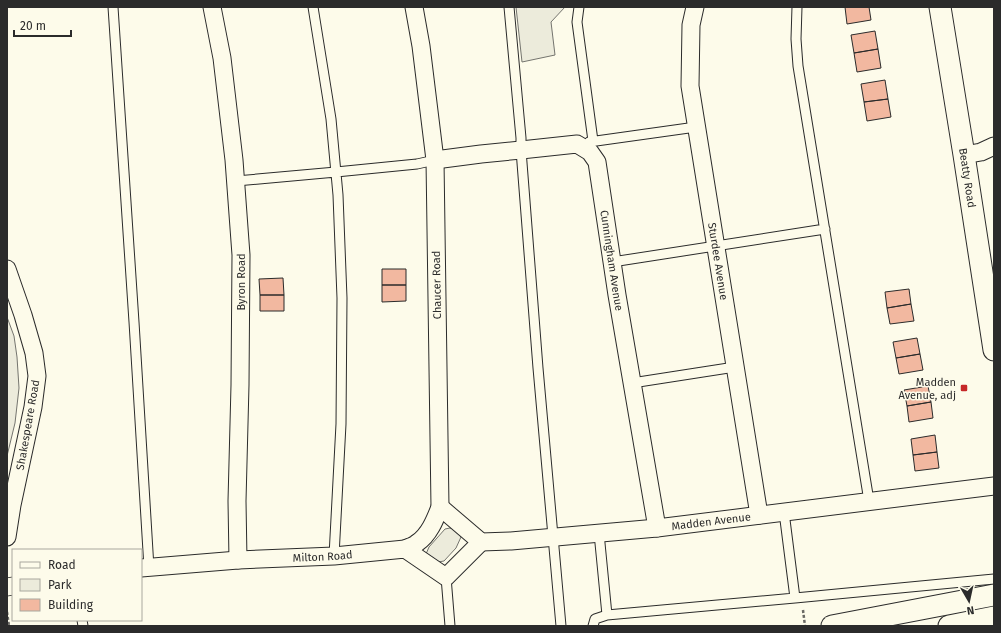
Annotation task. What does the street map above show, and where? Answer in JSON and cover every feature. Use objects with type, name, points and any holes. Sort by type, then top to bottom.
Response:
[{"type":"street","name":"Byron Road","points":[[212,7],[222,58],[234,160],[241,255],[237,501],[238,560]]},
{"type":"street","name":"Chaucer Road","points":[[405,549],[417,543],[427,532],[434,522],[440,507],[435,160],[421,46],[414,7]]},
{"type":"street","name":"Sturdee Avenue","points":[[695,7],[691,25],[690,86],[759,515]]},
{"type":"street","name":"Beatty Road","points":[[940,7],[994,350]]},
{"type":"street","points":[[435,160],[585,143]]},
{"type":"street","name":"Cunningham Avenue","points":[[585,143],[597,162],[612,262],[657,528]]},
{"type":"street","points":[[964,155],[981,152],[994,146]]},
{"type":"street","name":"Shakespeare Road","points":[[7,269],[34,353],[37,376],[33,407],[12,505],[7,537]]},
{"type":"street","name":"Madden Avenue","points":[[481,542],[511,541],[657,528],[994,486]]},
{"type":"street","points":[[405,549],[446,577],[481,542],[440,507]]},
{"type":"street","name":"Milton Road","points":[[145,568],[238,560],[334,556],[405,549]]},
{"type":"street","points":[[832,626],[994,595]]},
{"type":"street","points":[[949,626],[994,617]]},
{"type":"lane","points":[[113,7],[134,322],[145,568]]},
{"type":"lane","points":[[314,7],[331,119],[338,195],[342,298],[341,424],[334,556]]},
{"type":"lane","points":[[509,7],[521,138],[538,368],[560,626]]},
{"type":"lane","points":[[578,7],[577,22],[585,143],[696,127]]},
{"type":"lane","points":[[797,7],[796,40],[798,66],[869,501]]},
{"type":"lane","points":[[236,181],[417,164],[435,160]]},
{"type":"lane","points":[[612,262],[825,229]]},
{"type":"lane","points":[[632,382],[735,367]]},
{"type":"lane","points":[[784,512],[795,598]]},
{"type":"lane","points":[[599,533],[607,615]]},
{"type":"lane","points":[[446,577],[450,626]]},
{"type":"lane","points":[[593,626],[595,619],[607,615],[994,578]]},
{"type":"path","points":[[7,612],[9,626]]},
{"type":"green space","points":[[516,7],[565,7],[551,22],[555,55],[522,62]]},
{"type":"green space","points":[[7,317],[14,336],[19,388],[15,423],[7,456]]},
{"type":"green space","points":[[450,528],[458,531],[461,537],[456,548],[444,561],[438,562],[426,554],[429,547],[445,529]]},
{"type":"building","points":[[845,7],[869,7],[871,20],[847,24]]},
{"type":"building","points":[[875,31],[878,49],[854,53],[851,35]]},
{"type":"building","points":[[878,49],[881,68],[857,72],[854,53]]},
{"type":"building","points":[[885,80],[888,99],[864,102],[861,84]]},
{"type":"building","points":[[888,99],[891,117],[867,121],[864,102]]},
{"type":"building","points":[[382,269],[406,269],[406,285],[382,285]]},
{"type":"building","points":[[283,278],[284,295],[260,295],[259,279]]},
{"type":"building","points":[[382,285],[406,285],[406,301],[382,302]]},
{"type":"building","points":[[909,289],[911,304],[887,308],[885,292]]},
{"type":"building","points":[[260,295],[284,295],[284,311],[260,311]]},
{"type":"building","points":[[911,304],[914,321],[890,324],[887,308]]},
{"type":"building","points":[[917,338],[920,354],[896,358],[893,342]]},
{"type":"building","points":[[920,354],[923,370],[899,374],[896,358]]},
{"type":"building","points":[[928,386],[931,402],[907,406],[904,390]]},
{"type":"building","points":[[931,402],[933,418],[909,422],[907,406]]},
{"type":"building","points":[[935,435],[937,452],[913,455],[911,439]]},
{"type":"building","points":[[937,452],[939,468],[915,471],[913,455]]},
{"type":"place","name":"Madden Avenue, adj","points":[[964,388]]}]
